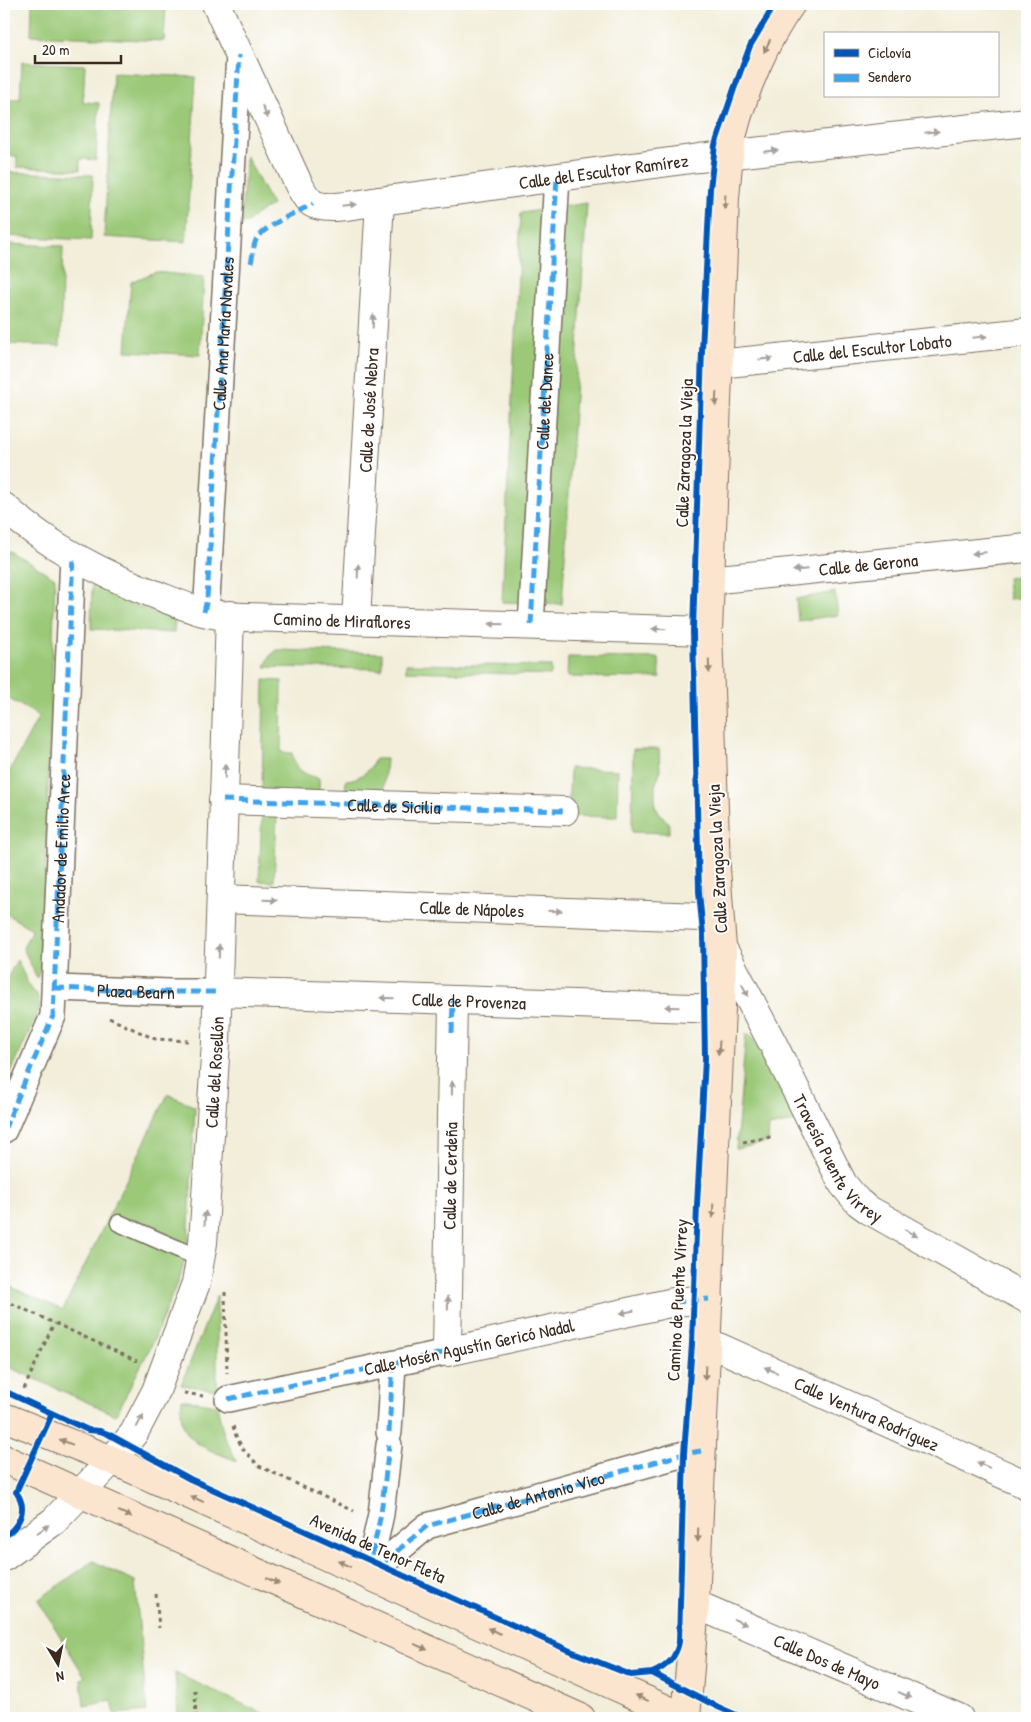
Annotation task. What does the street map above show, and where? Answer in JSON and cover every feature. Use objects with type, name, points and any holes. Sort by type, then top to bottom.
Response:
[{"type":"main road","name":"Calle Zaragoza la Vieja","points":[[721,936],[708,631],[725,198],[729,155],[741,108],[768,44],[791,4]]},
{"type":"main road","name":"Camino de Puente Virrey","points":[[686,1718],[695,1604],[709,1299],[721,1009],[721,936]]},
{"type":"main road","name":"Avenida de Tenor Fleta","points":[[4,1417],[112,1460],[686,1718]]},
{"type":"main road","points":[[4,1459],[581,1718]]},
{"type":"street","points":[[216,4],[239,55]]},
{"type":"street","name":"Calle del Escultor Ramírez","points":[[239,55],[305,195],[313,204],[326,207],[729,155],[1027,122]]},
{"type":"street","name":"Calle Ana María Navales","points":[[204,612],[207,599],[239,55]]},
{"type":"street","name":"Calle del Dance","points":[[531,625],[557,177]]},
{"type":"street","name":"Calle de José Nebra","points":[[356,620],[380,201]]},
{"type":"street","name":"Calle del Escultor Lobato","points":[[718,364],[1027,332]]},
{"type":"street","name":"Camino de Miraflores","points":[[4,507],[28,527],[74,556],[126,583],[204,612],[230,616],[708,631]]},
{"type":"street","name":"Calle de Gerona","points":[[709,580],[1027,548]]},
{"type":"street","name":"Andador de Emilio Arce","points":[[4,1130],[53,1016],[68,652],[74,556]]},
{"type":"street","name":"Calle del Rosellón","points":[[4,1557],[54,1520],[112,1460],[134,1433],[156,1391],[196,1283],[201,1259],[205,1218],[218,992],[230,616]]},
{"type":"street","name":"Calle de Sicilia","points":[[224,800],[564,811]]},
{"type":"street","name":"Calle de Nápoles","points":[[221,899],[701,917],[708,918],[721,936]]},
{"type":"street","name":"Travesía Puente Virrey","points":[[721,936],[848,1193],[869,1210],[1027,1299]]},
{"type":"street","name":"Plaza Bearn","points":[[55,988],[218,992]]},
{"type":"street","name":"Calle de Provenza","points":[[218,992],[721,1009]]},
{"type":"street","name":"Calle de Cerdeña","points":[[447,1352],[453,1001]]},
{"type":"street","name":"Calle Mosén Agustín Gericó Nadal","points":[[228,1399],[674,1302],[709,1299]]},
{"type":"street","name":"Calle Ventura Rodríguez","points":[[707,1342],[1027,1485]]},
{"type":"street","name":"Calle de Antonio Vico","points":[[392,1364],[389,1439],[378,1558],[427,1526],[684,1454],[701,1451]]},
{"type":"street","name":"Calle Dos de Mayo","points":[[695,1604],[959,1718]]},
{"type":"lane","points":[[119,1223],[201,1259]]},
{"type":"path","points":[[101,1015],[155,1039],[192,1041]]},
{"type":"path","points":[[739,1142],[772,1137]]},
{"type":"path","points":[[4,1300],[142,1364]]},
{"type":"path","points":[[24,1389],[54,1323]]},
{"type":"path","points":[[156,1594],[159,1628]]},
{"type":"path","points":[[195,1690],[196,1718]]},
{"type":"green space","points":[[32,4],[166,4],[164,41],[31,35]]},
{"type":"green space","points":[[22,62],[85,65],[83,102],[99,103],[96,160],[80,159],[80,170],[17,167],[17,156],[7,156],[10,99],[20,99]]},
{"type":"green space","points":[[113,73],[196,77],[186,242],[104,237]]},
{"type":"green space","points":[[246,156],[272,205],[257,214],[248,223],[241,223]]},
{"type":"green space","points":[[4,172],[93,175],[91,240],[4,236]]},
{"type":"green space","points":[[587,203],[562,604],[502,602],[521,213]]},
{"type":"green space","points":[[4,244],[63,246],[60,346],[4,344]]},
{"type":"green space","points":[[155,272],[204,277],[200,355],[126,351],[131,282]]},
{"type":"green space","points":[[11,551],[55,578],[42,966],[37,978],[23,948],[32,929],[4,913],[4,779],[39,716],[4,696],[4,564]]},
{"type":"green space","points":[[1027,576],[1027,597],[1009,599],[1007,578]]},
{"type":"green space","points":[[92,584],[133,604],[175,620],[174,633],[91,629]]},
{"type":"green space","points":[[835,592],[838,615],[798,621],[796,599]]},
{"type":"green space","points":[[277,650],[382,653],[382,669],[265,667],[270,656]]},
{"type":"green space","points":[[568,657],[659,658],[660,678],[567,677]]},
{"type":"green space","points":[[406,664],[551,666],[551,675],[406,671]]},
{"type":"green space","points":[[264,680],[282,681],[281,752],[292,753],[295,763],[304,773],[319,778],[319,792],[262,790]]},
{"type":"green space","points":[[633,749],[659,749],[660,772],[655,786],[655,807],[669,824],[669,833],[632,832]]},
{"type":"green space","points":[[375,759],[386,759],[383,794],[345,793],[346,780],[363,774],[370,768]]},
{"type":"green space","points":[[570,768],[618,770],[617,817],[568,816]]},
{"type":"green space","points":[[262,813],[277,813],[274,882],[259,881]]},
{"type":"green space","points":[[17,960],[31,990],[37,994],[40,1008],[4,1088],[4,984]]},
{"type":"green space","points":[[746,1034],[751,1035],[797,1121],[769,1127],[768,1142],[736,1149]]},
{"type":"green space","points":[[168,1094],[195,1107],[188,1246],[181,1273],[153,1342],[116,1415],[4,1365],[4,1284],[63,1310]]},
{"type":"green space","points":[[217,1295],[217,1390],[181,1385]]},
{"type":"green space","points":[[182,1399],[217,1405],[224,1436],[237,1461],[204,1447],[188,1434],[183,1425],[181,1413]]},
{"type":"green space","points":[[93,1561],[135,1582],[147,1711],[115,1714],[112,1701],[84,1706],[81,1679],[85,1677],[38,1600]]},
{"type":"green space","points":[[175,1673],[273,1718],[178,1718]]},
{"type":"marked path","points":[[204,612],[207,599],[239,55]]},
{"type":"marked path","points":[[531,625],[557,177]]},
{"type":"marked path","points":[[251,263],[255,242],[266,229],[313,204]]},
{"type":"marked path","points":[[4,1130],[53,1016],[73,556]]},
{"type":"marked path","points":[[223,800],[564,811]]},
{"type":"marked path","points":[[55,988],[218,992]]},
{"type":"marked path","points":[[452,1033],[453,1001]]},
{"type":"marked path","points":[[674,1302],[709,1299]]},
{"type":"marked path","points":[[228,1399],[447,1352]]},
{"type":"marked path","points":[[389,1432],[393,1364]]},
{"type":"marked path","points":[[372,1555],[381,1514],[389,1445]]},
{"type":"marked path","points":[[385,1561],[427,1526],[684,1454],[701,1451]]},
{"type":"cycle path","points":[[652,1673],[670,1661],[676,1653],[679,1642],[684,1454],[692,1344],[705,1059],[703,934],[699,892],[693,631],[702,350],[710,189],[715,145],[734,89],[750,46],[775,4]]},
{"type":"cycle path","points":[[4,1391],[88,1430],[108,1434],[190,1479],[568,1650],[631,1675],[652,1673],[743,1718]]},
{"type":"cycle path","points":[[4,1537],[14,1528],[20,1517],[22,1505],[16,1492],[52,1414]]}]
